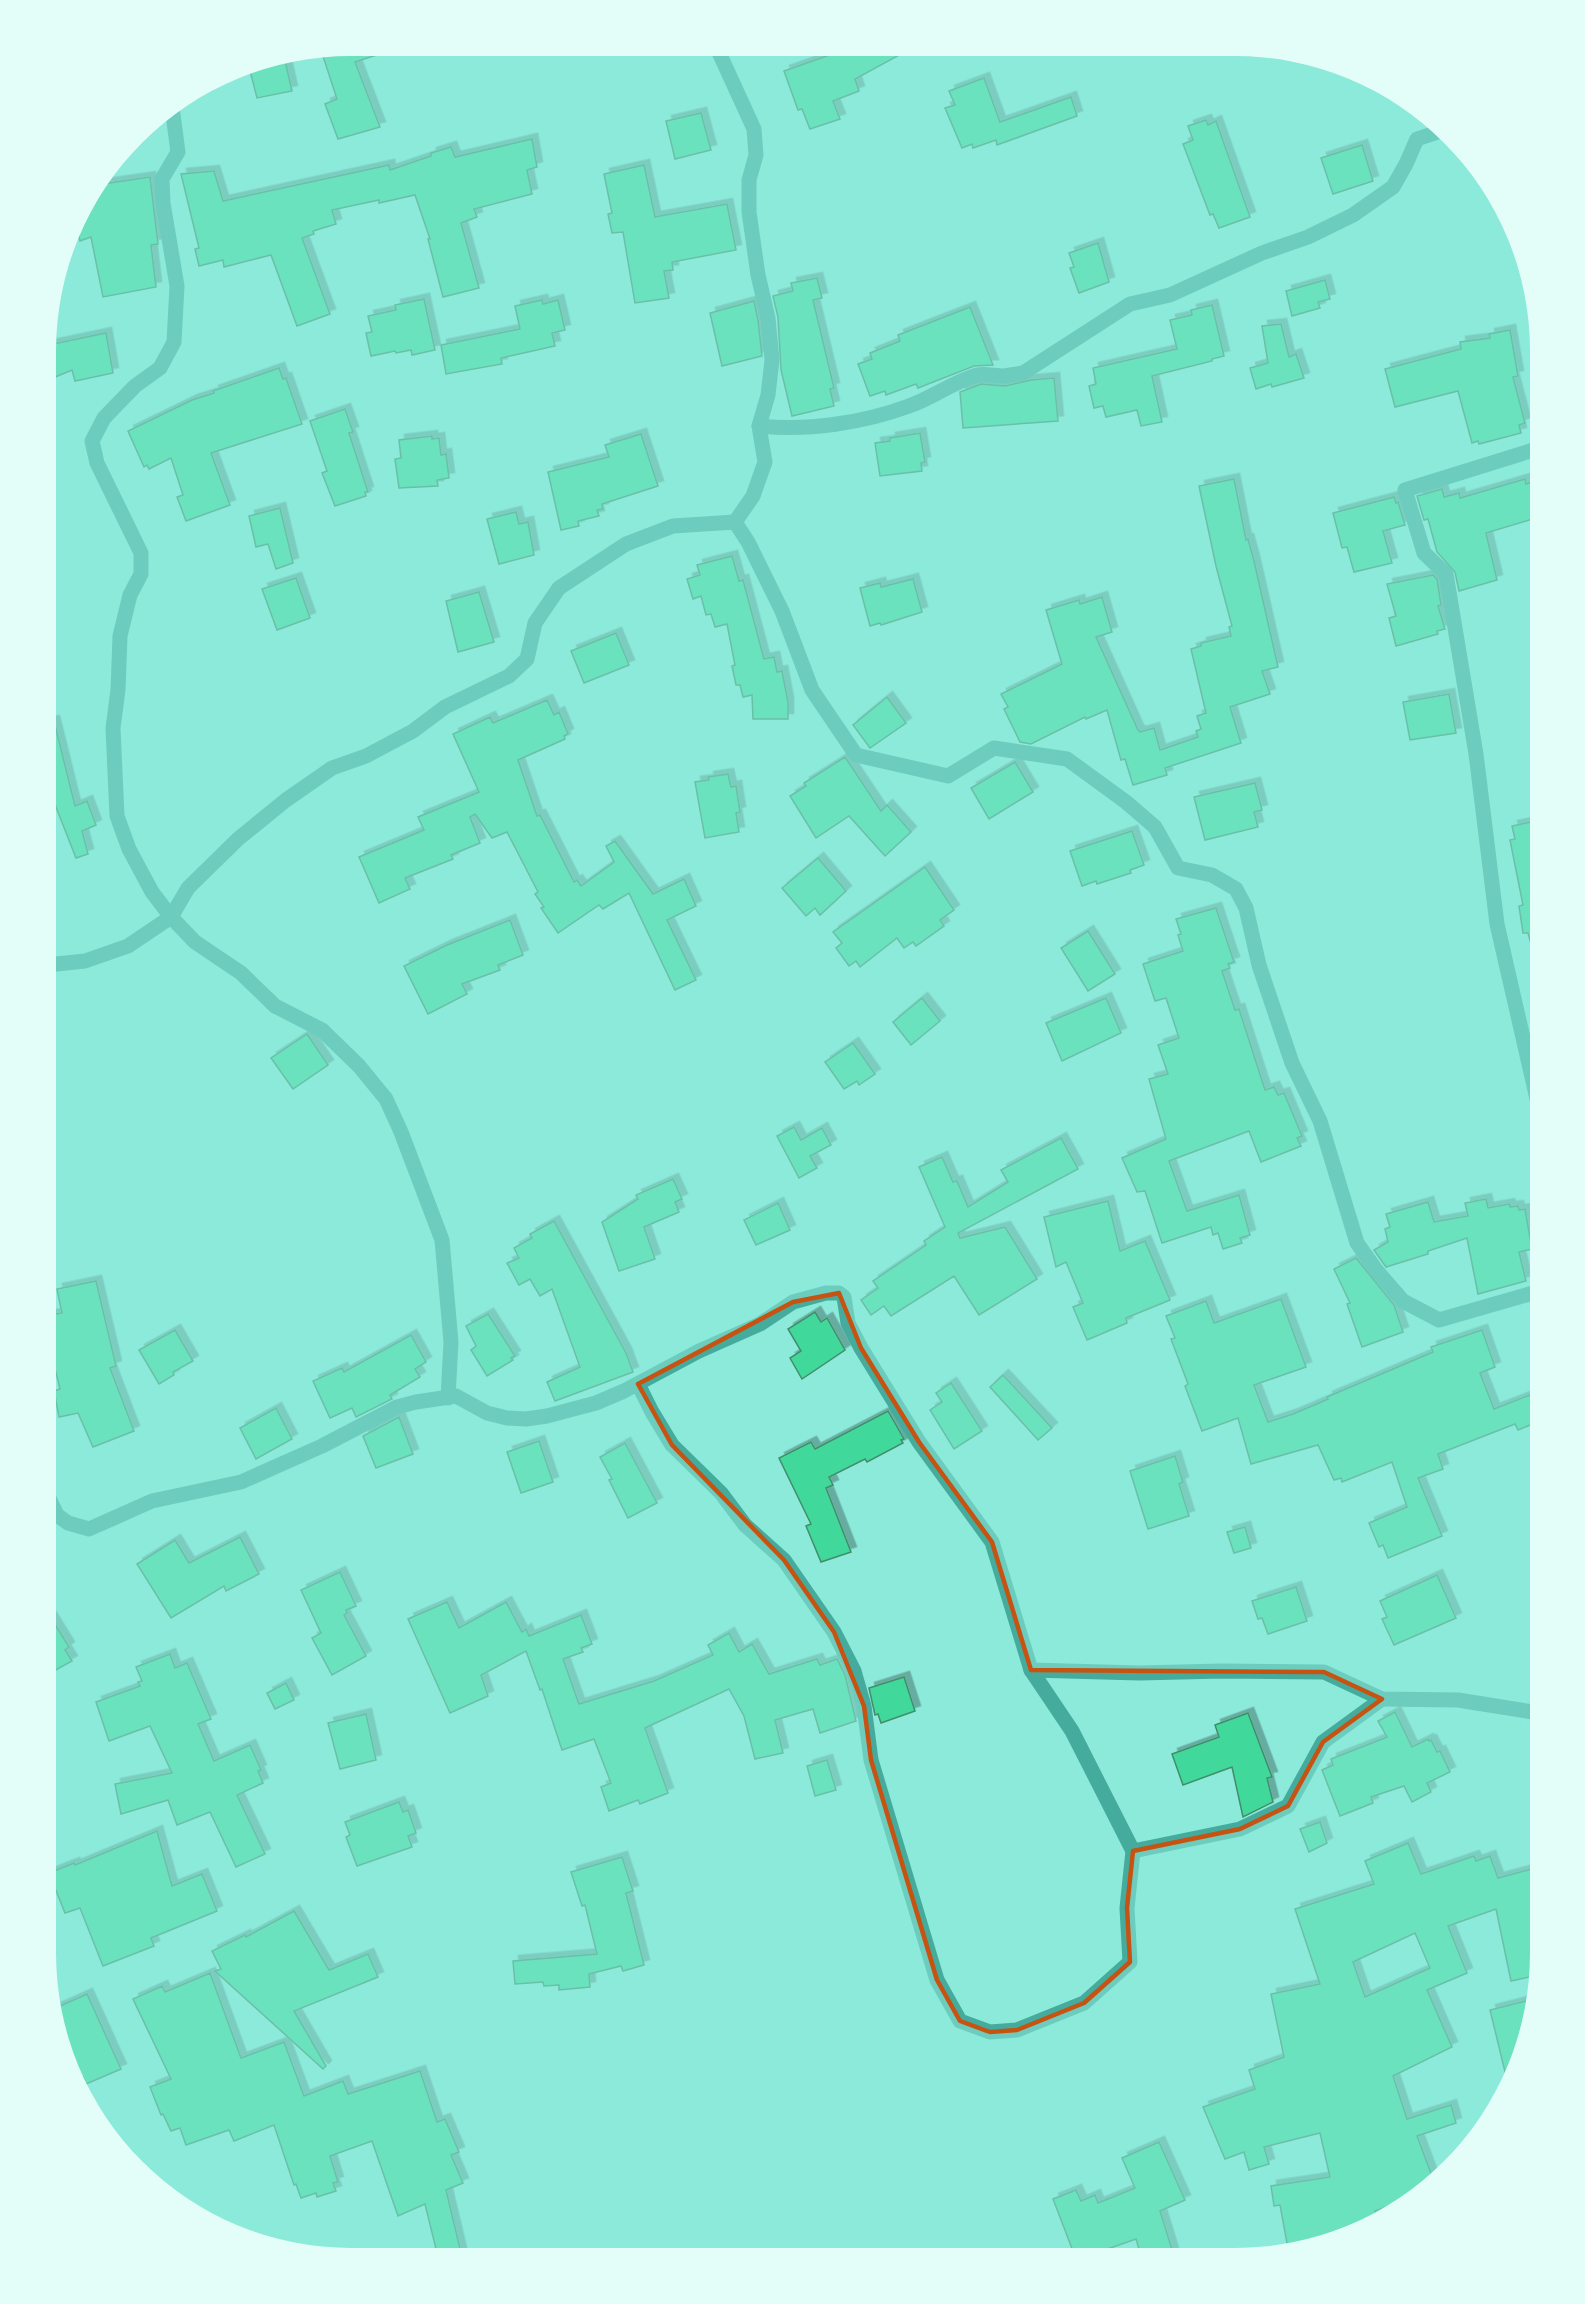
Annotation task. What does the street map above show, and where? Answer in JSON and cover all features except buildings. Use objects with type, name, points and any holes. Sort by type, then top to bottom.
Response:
[{"type":"street","points":[[721,56],[754,129],[756,155],[749,180],[749,212],[758,275],[768,318],[772,360],[768,395],[759,426],[765,462],[753,496],[735,522]]},
{"type":"street","points":[[173,115],[178,152],[162,179],[163,204],[177,286],[174,342],[160,368],[135,386],[104,418],[92,441],[97,463],[141,553],[141,574],[130,595],[120,636],[118,690],[113,728],[117,816],[134,858],[152,892],[195,942],[241,974],[275,1006],[322,1030],[358,1066],[386,1100],[401,1132],[442,1240],[451,1342],[448,1398]]},
{"type":"street","points":[[759,426],[783,429],[856,420],[911,405],[979,374],[1004,376],[1023,373],[1130,304],[1170,296],[1262,253],[1308,237],[1353,215],[1393,187],[1417,139],[1434,133]]},
{"type":"street","points":[[1530,451],[1405,490],[1424,553],[1446,574],[1476,753],[1497,924],[1530,1068]]},
{"type":"street","points":[[56,964],[85,961],[128,946],[171,916],[188,888],[238,839],[286,800],[332,768],[366,756],[413,731],[445,707],[508,676],[527,659],[535,623],[559,588],[626,544],[673,526],[735,522]]},
{"type":"street","points":[[735,522],[748,542],[782,611],[812,690],[856,755],[948,776],[994,748],[1067,759],[1126,802],[1155,827],[1178,868],[1212,875],[1236,889],[1245,908],[1259,965],[1292,1063],[1320,1121],[1357,1243],[1402,1301],[1439,1320],[1530,1294]]},
{"type":"street","points":[[56,1513],[79,1528],[89,1529],[152,1501],[241,1482],[322,1446],[397,1407],[416,1402],[456,1396],[487,1413],[507,1418],[526,1419],[596,1403],[638,1384],[707,1347],[760,1324],[793,1302],[826,1293],[838,1293],[844,1297],[848,1323],[919,1442],[992,1542],[1030,1670],[1072,1731],[1133,1851],[1127,1908],[1130,1962],[1084,2003],[1017,2030],[990,2032],[960,2021],[937,1980],[871,1760],[864,1706],[854,1671],[834,1632],[784,1560],[745,1525],[721,1493],[672,1444],[638,1384]]},
{"type":"street","points":[[1030,1670],[1139,1673],[1324,1672],[1382,1699],[1458,1700],[1530,1712]]},
{"type":"street","points":[[1133,1851],[1240,1829],[1288,1806],[1323,1742],[1382,1699]]},
{"type":"highlighted area","points":[[839,1293],[861,1348],[919,1442],[992,1542],[1031,1670],[1324,1672],[1382,1699],[1323,1742],[1288,1806],[1240,1829],[1133,1851],[1127,1908],[1130,1962],[1084,2003],[1017,2030],[990,2032],[960,2021],[937,1980],[871,1760],[864,1706],[834,1632],[784,1560],[672,1445],[638,1384],[793,1302]]}]
